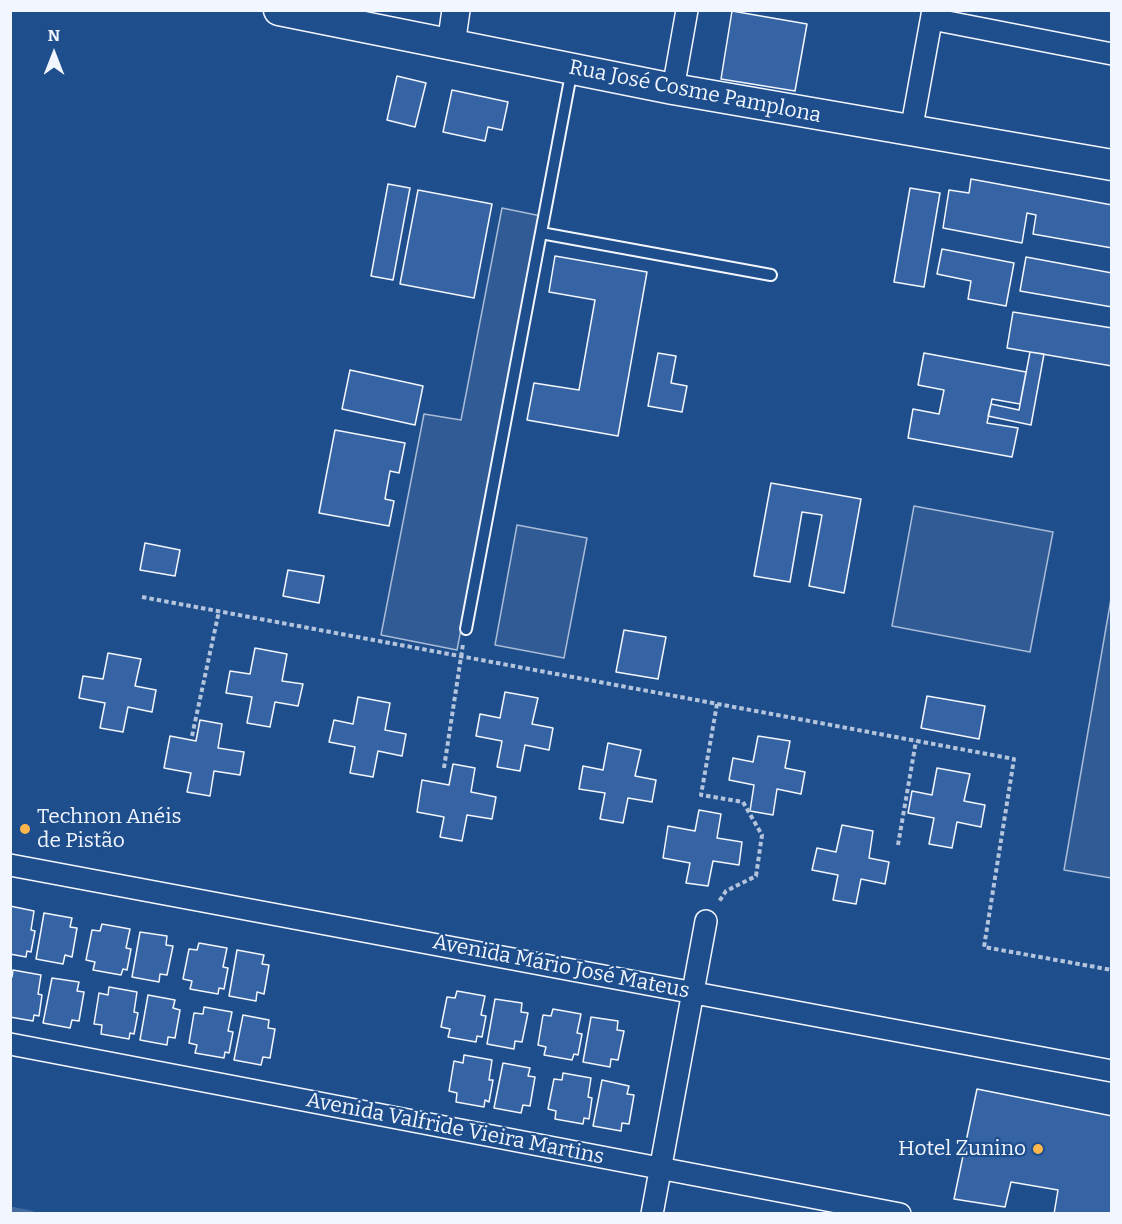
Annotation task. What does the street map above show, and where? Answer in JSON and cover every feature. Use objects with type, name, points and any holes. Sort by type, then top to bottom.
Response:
[{"type":"main road","name":"Rua José Cosme Pamplona","points":[[279,10],[673,89],[1112,165]]},
{"type":"street","points":[[451,45],[456,10]]},
{"type":"street","points":[[673,89],[687,10]]},
{"type":"street","points":[[911,131],[933,15],[1112,54]]},
{"type":"street","name":"Avenida Mário José Mateus","points":[[10,865],[1112,1071]]},
{"type":"street","points":[[652,1214],[706,921]]},
{"type":"street","name":"Avenida Valfride Vieira Martins","points":[[10,1044],[900,1214]]},
{"type":"lane","points":[[466,629],[572,69]]},
{"type":"lane","points":[[541,233],[771,275]]},
{"type":"path","points":[[142,597],[1014,759],[984,947],[1112,970]]},
{"type":"path","points":[[192,736],[219,611]]},
{"type":"path","points":[[444,768],[466,629]]},
{"type":"path","points":[[706,921],[726,891],[756,876],[762,835],[743,802],[701,795],[717,704]]},
{"type":"path","points":[[898,845],[916,741]]},
{"type":"shaded area","points":[[502,208],[541,216],[457,650],[381,635],[424,414],[461,420]]},
{"type":"shaded area","points":[[914,506],[1053,532],[1030,652],[892,626]]},
{"type":"shaded area","points":[[517,525],[587,538],[564,658],[495,645]]},
{"type":"shaded area","points":[[1111,599],[1111,878],[1064,870]]},
{"type":"building","points":[[732,11],[807,24],[795,91],[721,79]]},
{"type":"building","points":[[397,76],[426,83],[415,127],[387,120]]},
{"type":"building","points":[[452,90],[508,102],[502,130],[488,127],[485,141],[443,132]]},
{"type":"building","points":[[971,179],[1112,205],[1112,248],[1033,234],[1036,215],[1027,213],[1022,243],[943,228],[949,190],[969,193]]},
{"type":"building","points":[[388,184],[410,188],[393,280],[371,276]]},
{"type":"building","points":[[910,188],[940,193],[924,287],[894,282]]},
{"type":"building","points":[[418,190],[492,204],[474,298],[400,284]]},
{"type":"building","points":[[942,249],[1014,263],[1006,306],[968,299],[971,281],[937,274]]},
{"type":"building","points":[[555,256],[647,272],[618,436],[527,420],[534,383],[579,390],[595,300],[549,292]]},
{"type":"building","points":[[1026,257],[1112,273],[1112,307],[1020,291]]},
{"type":"building","points":[[1013,312],[1112,328],[1112,366],[1007,348]]},
{"type":"building","points":[[1030,352],[1044,354],[1031,425],[988,416],[991,404],[1019,410]]},
{"type":"building","points":[[658,353],[676,356],[671,383],[687,386],[682,412],[648,406]]},
{"type":"building","points":[[924,353],[1026,372],[1020,404],[992,399],[987,423],[1018,428],[1012,457],[908,438],[913,409],[939,414],[944,390],[918,385]]},
{"type":"building","points":[[350,370],[423,386],[415,425],[342,409]]},
{"type":"building","points":[[335,430],[405,443],[399,473],[390,471],[385,499],[394,501],[389,526],[319,513]]},
{"type":"building","points":[[771,483],[861,499],[844,593],[809,586],[822,515],[802,512],[790,582],[754,576]]},
{"type":"building","points":[[145,543],[180,550],[175,576],[140,570]]},
{"type":"building","points":[[288,570],[324,576],[319,603],[283,596]]},
{"type":"building","points":[[624,630],[666,637],[658,679],[616,672]]},
{"type":"building","points":[[255,648],[287,654],[282,681],[303,684],[298,706],[275,702],[270,727],[247,723],[252,697],[226,693],[230,671],[250,674]]},
{"type":"building","points":[[108,653],[141,659],[135,686],[156,690],[152,712],[128,707],[123,732],[100,728],[105,703],[79,698],[83,676],[103,679]]},
{"type":"building","points":[[505,692],[538,698],[532,724],[553,728],[549,750],[525,745],[520,771],[497,767],[502,741],[476,736],[480,714],[500,718]]},
{"type":"building","points":[[927,696],[985,706],[979,739],[921,728]]},
{"type":"building","points":[[358,697],[390,703],[385,730],[406,734],[402,756],[378,751],[373,777],[350,773],[355,747],[329,742],[334,720],[353,724]]},
{"type":"building","points":[[200,720],[222,724],[218,748],[244,752],[240,775],[214,771],[210,796],[187,792],[191,773],[164,768],[170,736],[196,741]]},
{"type":"building","points":[[758,736],[790,741],[785,768],[805,772],[801,794],[777,789],[773,815],[750,811],[754,785],[729,780],[733,758],[753,762]]},
{"type":"building","points":[[608,743],[641,750],[635,776],[656,780],[652,802],[628,798],[623,823],[600,819],[605,793],[579,789],[583,766],[603,770]]},
{"type":"building","points":[[453,764],[475,768],[471,792],[496,797],[492,819],[467,815],[462,841],[440,837],[444,817],[417,812],[422,780],[449,785]]},
{"type":"building","points":[[937,768],[970,774],[964,801],[985,805],[981,827],[957,822],[952,848],[929,844],[934,818],[908,813],[912,791],[932,795]]},
{"type":"building","points":[[699,810],[721,814],[717,838],[742,842],[739,865],[713,861],[708,886],[686,883],[690,863],[663,858],[668,826],[695,831]]},
{"type":"building","points":[[842,825],[873,831],[869,858],[889,862],[885,884],[861,879],[856,904],[833,900],[838,875],[812,870],[817,848],[836,852]]},
{"type":"building","points":[[10,906],[34,911],[31,930],[35,931],[31,952],[27,951],[26,957],[10,954]]},
{"type":"building","points":[[44,913],[72,918],[70,927],[77,928],[72,957],[65,955],[63,964],[36,959]]},
{"type":"building","points":[[102,924],[130,929],[126,948],[131,949],[127,970],[123,969],[121,975],[93,970],[95,962],[86,960],[92,930],[100,931]]},
{"type":"building","points":[[140,932],[167,936],[166,945],[173,946],[167,975],[160,974],[159,982],[132,977]]},
{"type":"building","points":[[199,943],[227,948],[223,967],[228,968],[224,989],[219,988],[218,994],[190,989],[192,981],[183,979],[189,949],[197,950]]},
{"type":"building","points":[[237,950],[264,955],[262,964],[269,965],[264,994],[257,992],[256,1001],[229,996]]},
{"type":"building","points":[[13,970],[41,975],[38,994],[42,995],[39,1016],[34,1015],[33,1021],[10,1017],[10,977],[12,977]]},
{"type":"building","points":[[52,978],[79,982],[77,991],[84,992],[79,1021],[72,1020],[70,1028],[43,1023]]},
{"type":"building","points":[[109,987],[137,992],[134,1012],[138,1013],[134,1034],[130,1033],[129,1039],[101,1034],[102,1025],[94,1024],[99,993],[108,995]]},
{"type":"building","points":[[457,991],[485,996],[481,1015],[486,1016],[482,1037],[477,1036],[476,1042],[448,1037],[450,1029],[441,1027],[447,997],[455,998]]},
{"type":"building","points":[[148,995],[175,1000],[173,1008],[180,1010],[175,1038],[168,1037],[167,1045],[140,1040]]},
{"type":"building","points":[[495,999],[522,1003],[521,1012],[528,1013],[522,1042],[515,1041],[514,1049],[487,1044]]},
{"type":"building","points":[[204,1007],[232,1012],[228,1031],[233,1032],[229,1053],[225,1052],[224,1058],[195,1053],[197,1045],[189,1043],[194,1013],[203,1014]]},
{"type":"building","points":[[553,1009],[581,1014],[577,1033],[582,1034],[578,1055],[574,1054],[572,1060],[544,1055],[546,1047],[538,1045],[543,1015],[551,1016]]},
{"type":"building","points":[[243,1015],[269,1020],[268,1028],[275,1029],[270,1058],[263,1057],[261,1065],[234,1060]]},
{"type":"building","points":[[591,1017],[618,1021],[617,1030],[624,1031],[618,1060],[611,1059],[610,1067],[583,1062]]},
{"type":"building","points":[[464,1055],[492,1060],[489,1080],[493,1080],[489,1102],[485,1100],[484,1107],[456,1102],[457,1093],[449,1091],[454,1061],[463,1063]]},
{"type":"building","points":[[503,1063],[530,1068],[528,1076],[535,1077],[530,1106],[523,1105],[521,1113],[494,1108]]},
{"type":"building","points":[[563,1073],[591,1078],[588,1097],[592,1098],[589,1119],[584,1118],[583,1124],[555,1119],[556,1111],[548,1109],[554,1079],[562,1080]]},
{"type":"building","points":[[602,1080],[629,1086],[627,1094],[634,1095],[629,1124],[622,1123],[621,1131],[593,1126]]},
{"type":"building","name":"Hotel Zunino","points":[[977,1089],[1112,1116],[1112,1214],[1054,1214],[1058,1190],[1011,1182],[1005,1207],[954,1199]]},
{"type":"waterway","points":[[10,1210],[31,1214]]},
{"type":"place","name":"Technon Anéis de Pistão","points":[[25,829]]},
{"type":"place","name":"Hotel Zunino","points":[[1038,1149]]}]
